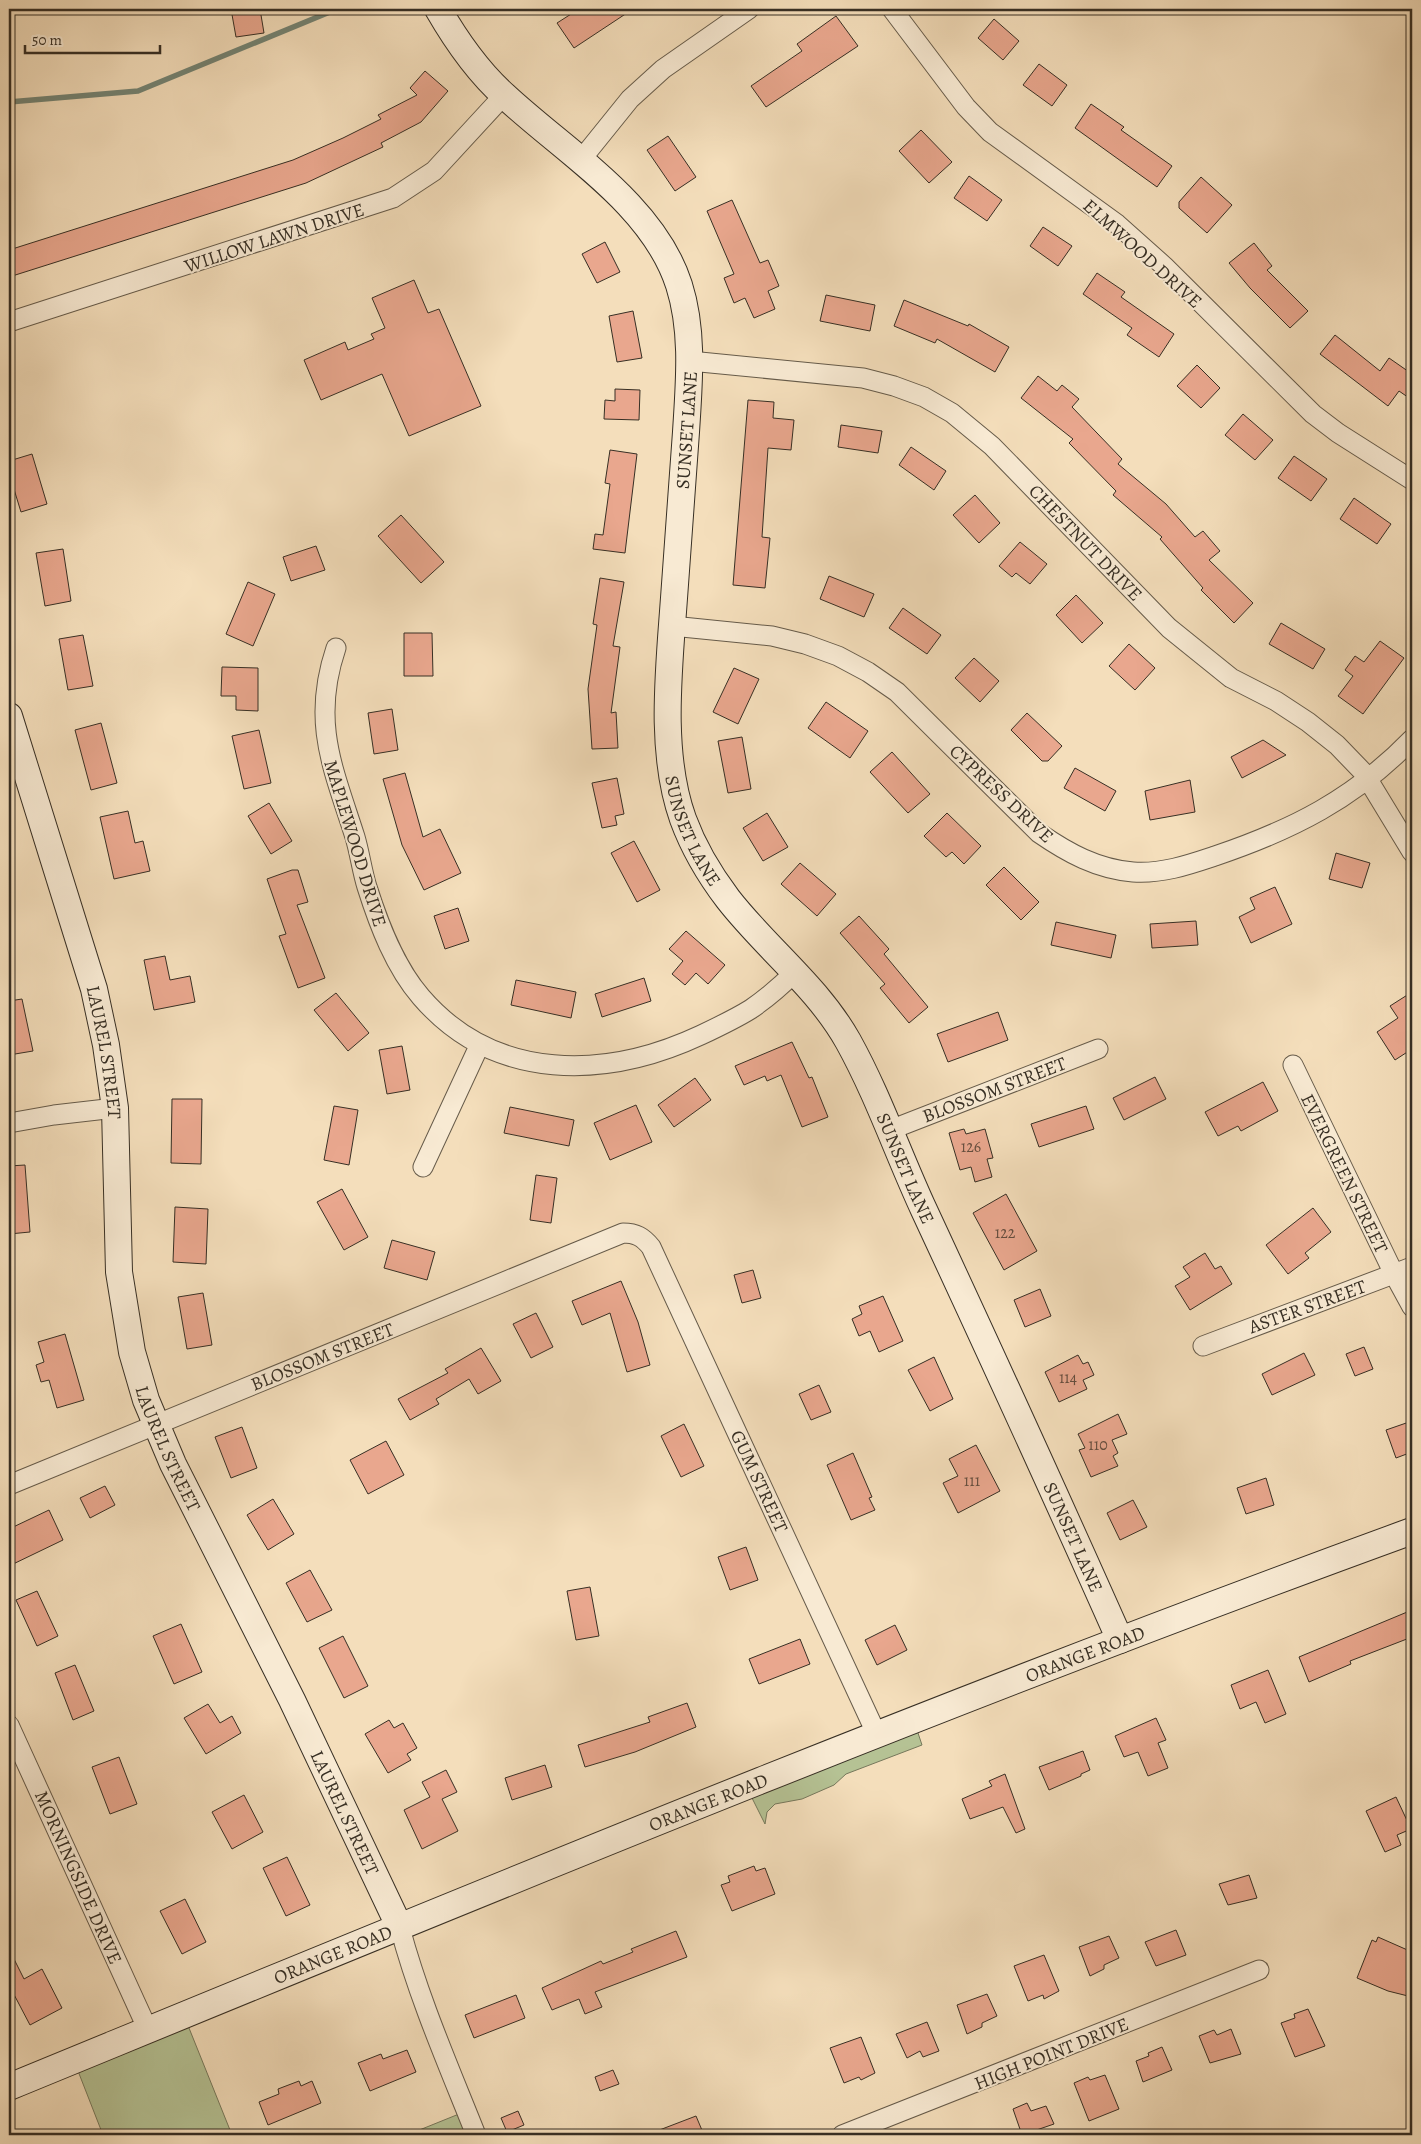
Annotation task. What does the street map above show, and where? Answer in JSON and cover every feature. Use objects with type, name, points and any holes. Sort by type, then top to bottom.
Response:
[{"type":"street","name":"SUNSET LANE","points":[[438,9],[472,62],[504,95],[628,204],[649,228],[666,255],[679,283],[686,312],[690,361],[672,626],[668,746],[671,772],[681,812],[693,845],[707,870],[725,894],[796,971],[832,1016],[848,1040],[1120,1640]]},
{"type":"street","points":[[580,161],[630,99],[663,69],[749,9]]},
{"type":"street","name":"ELMWOOD DRIVE","points":[[892,9],[966,107],[990,132],[1067,186],[1130,236],[1164,266],[1312,414],[1338,433],[1412,480]]},
{"type":"street","name":"WILLOW LAWN DRIVE","points":[[9,322],[393,198],[434,171],[504,95]]},
{"type":"street","name":"CHESTNUT DRIVE","points":[[690,361],[863,378],[894,386],[924,397],[952,413],[992,446],[1169,628],[1231,678],[1276,701],[1308,722],[1337,745],[1368,779],[1412,852]]},
{"type":"street","name":"CYPRESS DRIVE","points":[[672,626],[772,636],[797,642],[838,656],[868,672],[897,692],[1040,833],[1065,851],[1088,862],[1113,869],[1159,872],[1190,866],[1255,843],[1294,826],[1325,809],[1368,779],[1412,739]]},
{"type":"street","name":"MAPLEWOOD DRIVE","points":[[336,648],[325,691],[324,719],[327,746],[358,848],[366,886],[382,930],[403,971],[420,996],[457,1030],[480,1044],[513,1059],[546,1065],[605,1065],[644,1057],[676,1047],[749,1010],[796,971]]},
{"type":"street","name":"LAUREL STREET","points":[[9,716],[94,989],[106,1045],[115,1108],[119,1272],[124,1317],[132,1352],[156,1424],[292,1700],[400,1928],[410,1966],[427,2014],[476,2135]]},
{"type":"street","points":[[423,1167],[480,1044]]},
{"type":"street","name":"BLOSSOM STREET","points":[[890,1130],[1098,1049]]},
{"type":"street","name":"EVERGREEN STREET","points":[[1293,1065],[1412,1308]]},
{"type":"street","points":[[9,1123],[54,1115],[115,1108]]},
{"type":"street","name":"BLOSSOM STREET","points":[[9,1485],[623,1233],[636,1234]]},
{"type":"street","name":"GUM STREET","points":[[636,1234],[644,1238],[651,1247],[877,1735]]},
{"type":"street","name":"ASTER STREET","points":[[1203,1346],[1412,1267]]},
{"type":"street","name":"ORANGE ROAD","points":[[9,2087],[877,1735],[1120,1640],[1412,1531]]},
{"type":"street","name":"MORNINGSIDE DRIVE","points":[[9,1725],[148,2030]]},
{"type":"street","name":"HIGH POINT DRIVE","points":[[842,2135],[1259,1970]]},
{"type":"green space","points":[[916,1727],[922,1745],[846,1774],[834,1785],[802,1799],[775,1804],[767,1812],[765,1824],[750,1794]]},
{"type":"green space","points":[[187,2023],[232,2135],[103,2135],[78,2071]]},
{"type":"green space","points":[[459,2114],[467,2135],[407,2135]]},
{"type":"building","points":[[231,9],[260,9],[264,33],[236,37]]},
{"type":"building","points":[[579,9],[633,9],[574,48],[557,23]]},
{"type":"building","points":[[836,16],[858,46],[766,107],[751,86],[802,51],[797,44]]},
{"type":"building","points":[[994,19],[1019,41],[1003,60],[978,38]]},
{"type":"building","points":[[1039,64],[1067,85],[1052,106],[1023,85]]},
{"type":"building","points":[[425,71],[448,91],[421,122],[381,143],[383,147],[306,183],[9,277],[9,250],[293,160],[381,119],[378,115],[417,95],[410,88]]},
{"type":"building","points":[[1091,104],[1124,127],[1121,130],[1172,166],[1157,187],[1075,128]]},
{"type":"building","points":[[921,130],[952,162],[929,183],[899,151]]},
{"type":"building","points":[[668,136],[696,177],[675,191],[647,150]]},
{"type":"building","points":[[969,176],[1002,200],[987,221],[954,198]]},
{"type":"building","points":[[1201,177],[1232,205],[1207,233],[1179,208],[1179,202]]},
{"type":"building","points":[[732,200],[760,263],[768,260],[779,286],[768,291],[775,309],[754,318],[745,298],[734,303],[724,278],[734,274],[707,211]]},
{"type":"building","points":[[1043,227],[1072,246],[1058,266],[1030,246]]},
{"type":"building","points":[[605,242],[620,272],[597,283],[582,254]]},
{"type":"building","points":[[1254,243],[1272,266],[1267,270],[1308,311],[1290,328],[1250,288],[1229,263]]},
{"type":"building","points":[[1097,273],[1125,292],[1121,297],[1174,334],[1159,357],[1127,335],[1132,328],[1083,294]]},
{"type":"building","points":[[414,280],[428,313],[439,309],[481,406],[409,436],[382,374],[321,400],[304,360],[345,342],[348,350],[374,339],[371,334],[385,328],[372,298]]},
{"type":"building","points":[[826,295],[875,305],[870,331],[820,321]]},
{"type":"building","points":[[904,300],[968,326],[969,324],[1009,347],[995,372],[937,339],[935,343],[894,326]]},
{"type":"building","points":[[633,311],[642,358],[617,362],[609,316]]},
{"type":"building","points":[[1335,335],[1380,371],[1389,358],[1412,374],[1412,400],[1399,391],[1388,406],[1320,354]]},
{"type":"building","points":[[1197,365],[1220,388],[1201,408],[1177,386]]},
{"type":"building","points":[[1038,376],[1057,391],[1062,385],[1079,399],[1072,407],[1122,459],[1118,464],[1166,504],[1195,537],[1203,531],[1220,551],[1209,560],[1253,603],[1234,623],[1201,590],[1203,588],[1160,539],[1162,537],[1113,495],[1116,491],[1069,443],[1073,439],[1021,398]]},
{"type":"building","points":[[615,389],[640,390],[639,420],[604,419],[605,400],[615,401]]},
{"type":"building","points":[[748,400],[774,402],[773,418],[794,420],[791,450],[768,448],[762,537],[770,538],[765,588],[733,585]]},
{"type":"building","points":[[1243,414],[1273,440],[1255,460],[1225,435]]},
{"type":"building","points":[[841,425],[882,431],[878,453],[838,447]]},
{"type":"building","points":[[911,447],[946,471],[934,490],[899,465]]},
{"type":"building","points":[[610,450],[637,454],[625,553],[593,549],[595,534],[603,535],[610,484],[605,483]]},
{"type":"building","points":[[32,454],[47,504],[21,512],[9,473],[9,461]]},
{"type":"building","points":[[1294,456],[1327,479],[1311,501],[1278,478]]},
{"type":"building","points":[[975,495],[1000,523],[979,543],[953,515]]},
{"type":"building","points":[[1354,498],[1391,524],[1377,544],[1340,519]]},
{"type":"building","points":[[401,515],[444,562],[421,583],[378,536]]},
{"type":"building","points":[[1020,542],[1047,564],[1030,584],[1016,573],[1012,577],[999,566]]},
{"type":"building","points":[[316,546],[325,570],[291,581],[283,557]]},
{"type":"building","points":[[63,549],[71,601],[45,606],[36,553]]},
{"type":"building","points":[[829,576],[874,594],[864,617],[820,599]]},
{"type":"building","points":[[600,578],[624,582],[613,646],[620,647],[611,713],[616,712],[618,748],[592,749],[588,689],[597,625],[593,624]]},
{"type":"building","points":[[248,582],[275,594],[253,646],[226,634]]},
{"type":"building","points":[[1076,595],[1103,623],[1082,643],[1056,615]]},
{"type":"building","points":[[903,608],[941,635],[927,654],[889,628]]},
{"type":"building","points":[[1281,623],[1325,649],[1313,669],[1269,644]]},
{"type":"building","points":[[404,633],[432,633],[433,676],[404,676]]},
{"type":"building","points":[[83,635],[93,686],[68,690],[59,639]]},
{"type":"building","points":[[1380,641],[1404,658],[1363,714],[1338,696],[1353,676],[1345,670],[1355,656],[1364,662]]},
{"type":"building","points":[[1129,644],[1155,668],[1135,690],[1109,666]]},
{"type":"building","points":[[974,658],[999,681],[980,702],[955,678]]},
{"type":"building","points":[[222,667],[258,668],[258,711],[236,710],[236,696],[221,696]]},
{"type":"building","points":[[734,668],[759,679],[738,724],[713,712]]},
{"type":"building","points":[[826,702],[868,731],[850,758],[808,728]]},
{"type":"building","points":[[392,709],[398,750],[374,754],[368,713]]},
{"type":"building","points":[[1027,713],[1062,746],[1048,761],[1042,761],[1011,730]]},
{"type":"building","points":[[101,723],[117,783],[91,790],[75,730]]},
{"type":"building","points":[[259,730],[271,783],[244,789],[232,736]]},
{"type":"building","points":[[742,737],[751,789],[728,793],[718,741]]},
{"type":"building","points":[[1263,740],[1286,755],[1242,778],[1231,757]]},
{"type":"building","points":[[892,752],[930,794],[908,813],[870,772]]},
{"type":"building","points":[[1075,768],[1116,791],[1105,811],[1064,788]]},
{"type":"building","points":[[405,773],[423,837],[440,829],[461,873],[424,890],[402,845],[383,779]]},
{"type":"building","points":[[617,778],[624,814],[615,816],[617,825],[602,828],[592,783]]},
{"type":"building","points":[[1190,780],[1195,812],[1150,820],[1145,791]]},
{"type":"building","points":[[269,803],[292,841],[271,854],[248,816]]},
{"type":"building","points":[[128,811],[135,843],[143,841],[150,871],[114,879],[100,817]]},
{"type":"building","points":[[767,813],[788,847],[763,861],[743,828]]},
{"type":"building","points":[[947,813],[981,846],[964,864],[952,852],[946,857],[924,836]]},
{"type":"building","points":[[634,841],[660,890],[637,902],[611,853]]},
{"type":"building","points":[[1336,853],[1370,863],[1362,888],[1329,879]]},
{"type":"building","points":[[800,863],[836,894],[817,916],[781,884]]},
{"type":"building","points":[[1004,867],[1039,902],[1021,920],[986,885]]},
{"type":"building","points":[[292,870],[298,870],[308,902],[297,905],[325,978],[298,988],[279,936],[286,934],[267,879]]},
{"type":"building","points":[[1275,887],[1292,924],[1251,943],[1239,917],[1255,909],[1250,898]]},
{"type":"building","points":[[458,908],[469,941],[445,949],[434,916]]},
{"type":"building","points":[[859,916],[889,949],[884,954],[928,1007],[909,1023],[880,988],[885,984],[840,933]]},
{"type":"building","points":[[1196,921],[1198,945],[1152,948],[1150,924]]},
{"type":"building","points":[[1056,922],[1116,935],[1111,958],[1051,945]]},
{"type":"building","points":[[686,931],[725,965],[708,984],[696,973],[685,985],[672,974],[683,961],[669,949]]},
{"type":"building","points":[[165,956],[170,980],[190,976],[195,1002],[154,1010],[144,960]]},
{"type":"building","points":[[644,978],[651,1001],[602,1017],[595,994]]},
{"type":"building","points":[[516,980],[576,992],[571,1018],[511,1005]]},
{"type":"building","points":[[1412,992],[1412,1049],[1395,1060],[1377,1032],[1398,1018],[1390,1006]]},
{"type":"building","points":[[336,993],[369,1033],[348,1051],[314,1010]]},
{"type":"building","points":[[22,999],[33,1051],[9,1055],[9,1001]]},
{"type":"building","points":[[998,1012],[1008,1040],[948,1062],[937,1034]]},
{"type":"building","points":[[792,1042],[809,1078],[812,1077],[828,1117],[802,1127],[781,1075],[767,1081],[765,1076],[744,1085],[735,1066]]},
{"type":"building","points":[[402,1046],[410,1090],[387,1094],[379,1050]]},
{"type":"building","points":[[1155,1077],[1166,1099],[1124,1120],[1113,1098]]},
{"type":"building","points":[[695,1078],[711,1100],[674,1127],[658,1105]]},
{"type":"building","points":[[1263,1082],[1278,1111],[1241,1131],[1238,1126],[1218,1136],[1205,1112]]},
{"type":"building","points":[[172,1099],[202,1099],[201,1164],[171,1163]]},
{"type":"building","points":[[636,1105],[652,1142],[610,1160],[594,1123]]},
{"type":"building","points":[[334,1106],[358,1110],[349,1165],[324,1160]]},
{"type":"building","points":[[1086,1106],[1094,1129],[1039,1147],[1031,1124]]},
{"type":"building","points":[[510,1107],[574,1120],[569,1146],[504,1133]]},
{"type":"building","points":[[964,1129],[966,1134],[985,1129],[993,1158],[987,1159],[992,1177],[975,1182],[971,1167],[960,1170],[949,1133]]},
{"type":"building","points":[[25,1165],[30,1232],[9,1234],[9,1166]]},
{"type":"building","points":[[536,1175],[557,1178],[551,1223],[530,1220]]},
{"type":"building","points":[[342,1189],[368,1237],[344,1250],[317,1202]]},
{"type":"building","points":[[1006,1194],[1037,1251],[1004,1270],[973,1213]]},
{"type":"building","points":[[175,1207],[208,1209],[206,1264],[173,1262]]},
{"type":"building","points":[[1313,1208],[1331,1232],[1305,1253],[1309,1258],[1288,1274],[1266,1245]]},
{"type":"building","points":[[392,1240],[435,1252],[427,1280],[384,1268]]},
{"type":"building","points":[[1205,1253],[1215,1269],[1221,1266],[1232,1284],[1190,1310],[1175,1286],[1190,1277],[1183,1267]]},
{"type":"building","points":[[753,1270],[761,1298],[742,1303],[734,1275]]},
{"type":"building","points":[[621,1281],[638,1322],[650,1365],[627,1372],[610,1313],[582,1325],[572,1301]]},
{"type":"building","points":[[1040,1289],[1051,1316],[1025,1327],[1014,1300]]},
{"type":"building","points":[[203,1293],[212,1345],[187,1349],[178,1297]]},
{"type":"building","points":[[883,1296],[903,1341],[879,1352],[870,1331],[859,1336],[852,1319],[862,1314],[859,1306]]},
{"type":"building","points":[[536,1313],[553,1347],[531,1358],[513,1324]]},
{"type":"building","points":[[65,1334],[84,1400],[57,1408],[49,1380],[41,1382],[36,1365],[44,1362],[38,1342]]},
{"type":"building","points":[[1364,1347],[1373,1369],[1355,1376],[1346,1354]]},
{"type":"building","points":[[481,1348],[501,1381],[478,1394],[469,1379],[436,1399],[439,1404],[410,1420],[398,1399],[448,1373],[445,1369]]},
{"type":"building","points":[[1304,1353],[1315,1375],[1272,1395],[1262,1374]]},
{"type":"building","points":[[1078,1355],[1083,1364],[1088,1362],[1094,1375],[1083,1380],[1087,1389],[1059,1402],[1045,1372]]},
{"type":"building","points":[[934,1357],[953,1399],[930,1411],[908,1370]]},
{"type":"building","points":[[819,1385],[831,1412],[811,1420],[799,1394]]},
{"type":"building","points":[[1118,1414],[1127,1434],[1112,1440],[1118,1453],[1113,1456],[1118,1466],[1091,1477],[1079,1450],[1085,1448],[1078,1434]]},
{"type":"building","points":[[1412,1421],[1412,1452],[1396,1458],[1386,1430]]},
{"type":"building","points":[[684,1424],[704,1466],[681,1477],[661,1436]]},
{"type":"building","points":[[242,1427],[257,1468],[231,1478],[215,1437]]},
{"type":"building","points":[[386,1441],[404,1475],[368,1494],[350,1460]]},
{"type":"building","points":[[976,1445],[1000,1491],[958,1513],[943,1483],[958,1476],[949,1459]]},
{"type":"building","points":[[853,1453],[872,1497],[869,1498],[875,1510],[851,1520],[827,1465]]},
{"type":"building","points":[[1266,1478],[1274,1505],[1246,1514],[1237,1488]]},
{"type":"building","points":[[105,1486],[115,1505],[90,1518],[80,1498]]},
{"type":"building","points":[[273,1499],[294,1534],[268,1550],[247,1515]]},
{"type":"building","points":[[1133,1500],[1147,1527],[1120,1540],[1107,1513]]},
{"type":"building","points":[[49,1510],[63,1540],[9,1566],[9,1529]]},
{"type":"building","points":[[746,1547],[758,1580],[730,1590],[718,1557]]},
{"type":"building","points":[[310,1570],[332,1610],[307,1622],[286,1583]]},
{"type":"building","points":[[590,1587],[599,1636],[576,1640],[567,1591]]},
{"type":"building","points":[[37,1591],[58,1636],[37,1646],[16,1600]]},
{"type":"building","points":[[1412,1610],[1412,1637],[1350,1661],[1351,1664],[1309,1682],[1299,1657]]},
{"type":"building","points":[[181,1624],[202,1672],[174,1684],[153,1636]]},
{"type":"building","points":[[895,1625],[907,1650],[877,1665],[865,1640]]},
{"type":"building","points":[[343,1636],[368,1686],[344,1698],[319,1648]]},
{"type":"building","points":[[800,1639],[810,1664],[759,1684],[749,1659]]},
{"type":"building","points":[[75,1665],[94,1711],[73,1720],[55,1673]]},
{"type":"building","points":[[1268,1670],[1286,1714],[1265,1723],[1256,1702],[1240,1709],[1231,1685]]},
{"type":"building","points":[[687,1703],[696,1727],[635,1752],[585,1767],[578,1745],[650,1722],[648,1717]]},
{"type":"building","points":[[208,1704],[220,1723],[232,1716],[241,1733],[206,1754],[184,1718]]},
{"type":"building","points":[[1156,1718],[1166,1740],[1158,1743],[1168,1768],[1148,1776],[1138,1752],[1124,1757],[1115,1736]]},
{"type":"building","points":[[389,1720],[394,1728],[403,1723],[417,1748],[407,1754],[411,1760],[388,1773],[365,1734]]},
{"type":"building","points":[[1083,1751],[1090,1770],[1049,1790],[1039,1767]]},
{"type":"building","points":[[119,1757],[137,1804],[110,1814],[92,1767]]},
{"type":"building","points":[[545,1765],[552,1787],[512,1800],[505,1778]]},
{"type":"building","points":[[446,1770],[457,1792],[442,1799],[458,1831],[422,1849],[404,1810],[430,1797],[422,1782]]},
{"type":"building","points":[[1005,1774],[1025,1829],[1016,1833],[1003,1807],[970,1819],[962,1799],[992,1786],[989,1781]]},
{"type":"building","points":[[244,1795],[263,1832],[232,1849],[212,1812]]},
{"type":"building","points":[[1396,1797],[1411,1829],[1397,1835],[1401,1845],[1385,1852],[1366,1811]]},
{"type":"building","points":[[287,1857],[310,1905],[286,1916],[263,1868]]},
{"type":"building","points":[[754,1866],[756,1871],[765,1868],[775,1894],[732,1911],[721,1885],[730,1882],[728,1876]]},
{"type":"building","points":[[1249,1875],[1257,1898],[1228,1905],[1219,1884]]},
{"type":"building","points":[[185,1899],[206,1942],[182,1954],[160,1911]]},
{"type":"building","points":[[1176,1930],[1186,1955],[1156,1966],[1145,1942]]},
{"type":"building","points":[[676,1931],[687,1957],[595,1992],[602,2007],[585,2014],[579,1999],[552,2010],[542,1988],[601,1961],[603,1964],[633,1952],[631,1949]]},
{"type":"building","points":[[1109,1936],[1119,1958],[1104,1965],[1104,1969],[1090,1976],[1079,1947]]},
{"type":"building","points":[[1378,1937],[1412,1952],[1412,1997],[1388,1991],[1357,1978],[1372,1940],[1376,1942]]},
{"type":"building","points":[[9,1949],[24,1979],[42,1969],[62,2008],[30,2025],[9,1985]]},
{"type":"building","points":[[1044,1955],[1059,1991],[1044,1999],[1043,1995],[1028,2001],[1014,1966]]},
{"type":"building","points":[[987,1994],[997,2016],[982,2023],[982,2027],[967,2034],[957,2005]]},
{"type":"building","points":[[516,1995],[525,2018],[474,2038],[465,2015]]},
{"type":"building","points":[[1308,2009],[1325,2046],[1295,2057],[1281,2023],[1295,2018],[1294,2014]]},
{"type":"building","points":[[927,2022],[939,2051],[923,2057],[920,2051],[907,2058],[896,2034]]},
{"type":"building","points":[[1231,2029],[1241,2054],[1210,2063],[1199,2036],[1214,2030],[1217,2035]]},
{"type":"building","points":[[861,2037],[875,2073],[861,2080],[859,2077],[844,2083],[830,2048]]},
{"type":"building","points":[[1162,2047],[1172,2070],[1143,2082],[1136,2061],[1149,2056],[1148,2053]]},
{"type":"building","points":[[407,2050],[416,2072],[370,2091],[358,2063],[381,2054],[383,2059]]},
{"type":"building","points":[[613,2070],[619,2084],[600,2091],[595,2077]]},
{"type":"building","points":[[1105,2075],[1119,2109],[1089,2121],[1074,2083],[1088,2077],[1090,2080]]},
{"type":"building","points":[[299,2081],[301,2086],[312,2081],[321,2103],[268,2125],[259,2102],[279,2094],[278,2089]]},
{"type":"building","points":[[1027,2103],[1031,2111],[1046,2106],[1054,2124],[1022,2135],[1013,2109]]},
{"type":"building","points":[[518,2111],[524,2125],[507,2132],[501,2118]]},
{"type":"building","points":[[696,2116],[704,2135],[649,2135],[649,2134]]},
{"type":"waterway","points":[[9,102],[138,91],[337,9]]}]
